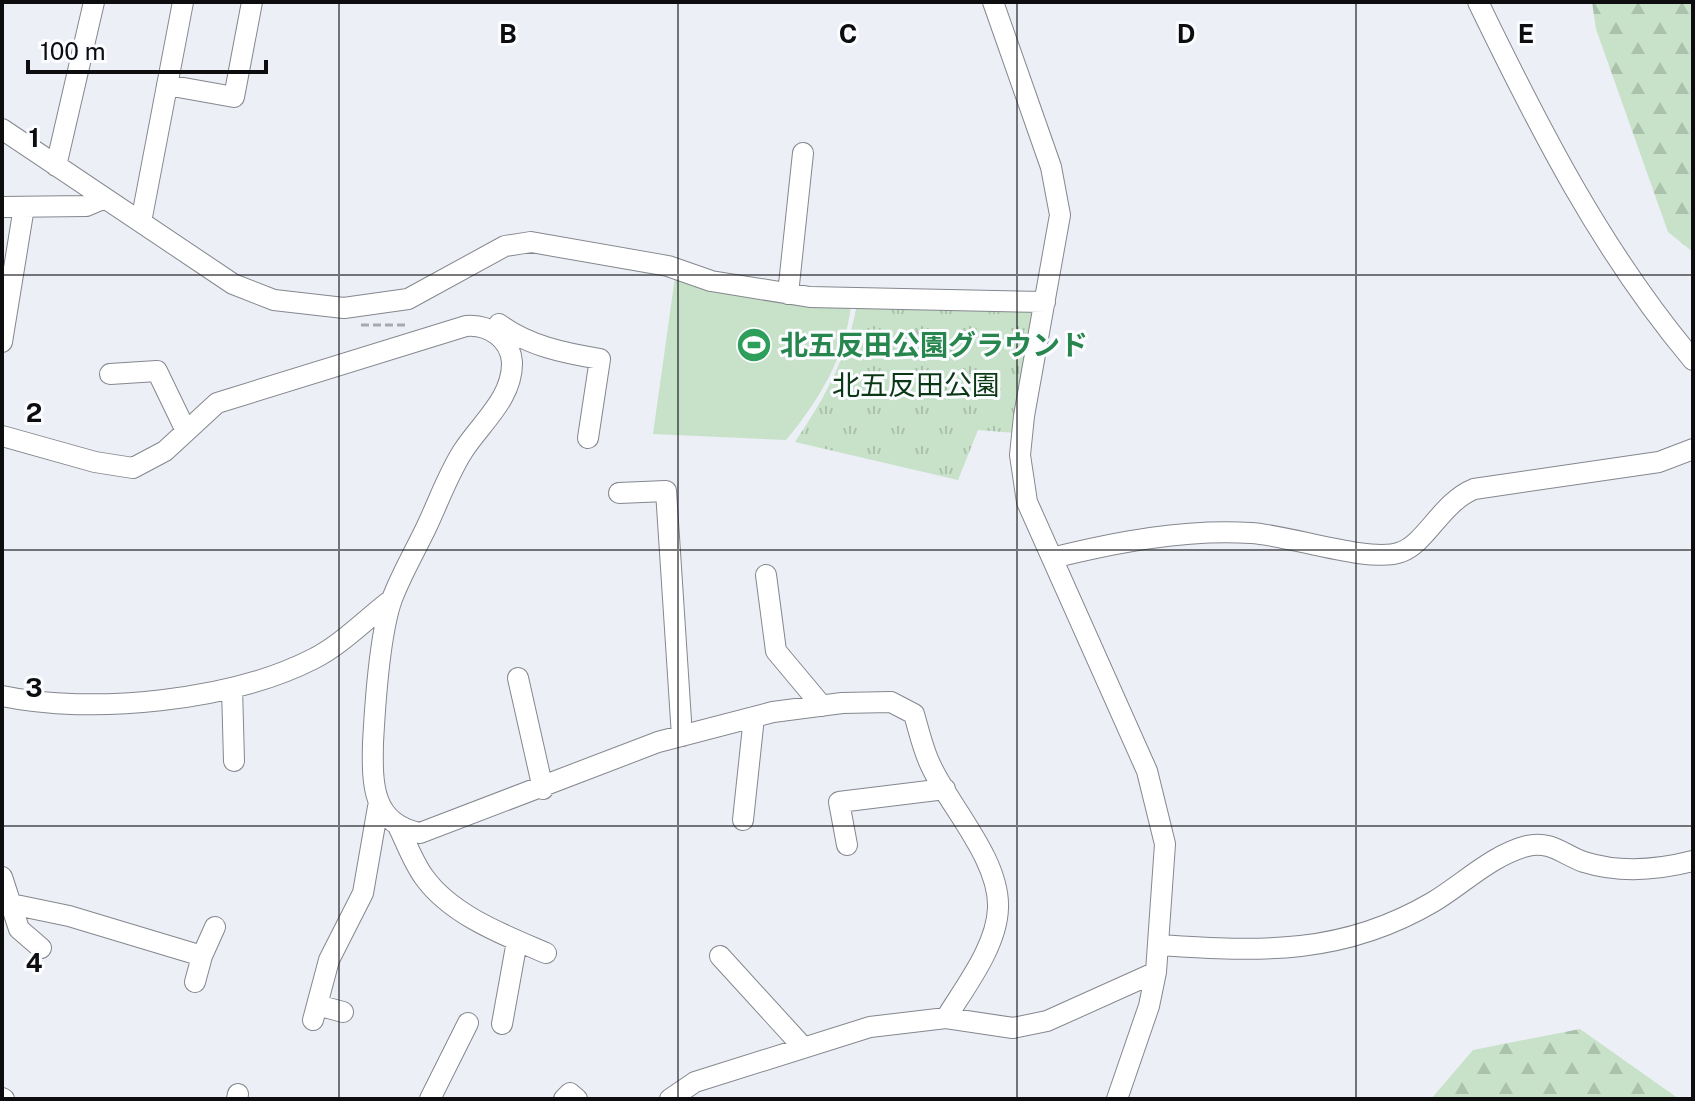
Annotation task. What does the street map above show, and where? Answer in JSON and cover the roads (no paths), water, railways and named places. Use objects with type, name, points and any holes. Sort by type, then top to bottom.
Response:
[{"type":"street","points":[[56,166],[94,2]]},
{"type":"street","points":[[141,222],[183,2]]},
{"type":"street","points":[[167,85],[234,97],[252,2]]},
{"type":"street","points":[[993,2],[1056,189],[1060,215],[1020,455],[1027,502],[1147,771],[1165,844],[1156,972],[1149,1006],[1117,1099]]},
{"type":"street","points":[[1478,2],[1540,130],[1607,243],[1661,322],[1693,360]]},
{"type":"street","points":[[2,129],[233,284],[274,300],[344,308],[408,299],[505,246],[531,242],[668,266],[711,281],[810,297],[1045,302]]},
{"type":"street","points":[[788,294],[803,153]]},
{"type":"street","points":[[2,207],[86,206],[105,198]]},
{"type":"street","points":[[2,342],[24,207]]},
{"type":"street","points":[[472,326],[475,319],[495,321],[516,336],[539,345],[600,359],[588,438]]},
{"type":"street","points":[[2,436],[95,462],[133,468],[165,451],[217,403],[472,326],[481,325],[497,334],[508,347],[512,364],[503,398],[462,452],[391,600],[375,703],[373,786],[378,807],[363,893],[329,960],[315,1012],[343,1012]]},
{"type":"street","points":[[110,374],[157,371],[186,431]]},
{"type":"street","points":[[1052,558],[1126,539],[1251,533],[1373,555],[1402,552],[1457,496],[1474,489],[1659,462],[1693,449]]},
{"type":"street","points":[[619,493],[666,491],[682,736]]},
{"type":"street","points":[[766,575],[776,651],[822,706]]},
{"type":"street","points":[[2,696],[47,706],[151,700],[260,682],[316,658],[391,600]]},
{"type":"street","points":[[518,678],[543,789]]},
{"type":"street","points":[[232,688],[234,761]]},
{"type":"street","points":[[398,826],[420,833],[682,736],[754,717],[822,706],[891,702],[914,714],[930,765],[993,879],[998,908],[991,937],[946,1018]]},
{"type":"street","points":[[743,820],[754,717]]},
{"type":"street","points":[[847,845],[839,802],[945,789]]},
{"type":"street","points":[[378,807],[398,826],[423,875],[444,900],[517,941],[546,953]]},
{"type":"street","points":[[1160,945],[1235,950],[1328,945],[1358,936],[1431,903],[1504,855],[1530,845],[1559,847],[1583,862],[1632,870],[1693,861]]},
{"type":"street","points":[[2,877],[19,929],[41,948]]},
{"type":"street","points":[[11,904],[69,916],[202,956]]},
{"type":"street","points":[[195,982],[215,927]]},
{"type":"street","points":[[502,1024],[517,941]]},
{"type":"street","points":[[720,956],[803,1047]]},
{"type":"street","points":[[670,1099],[695,1082],[870,1027],[946,1018],[1013,1028],[1047,1021],[1156,972]]},
{"type":"street","points":[[430,1099],[468,1023]]},
{"type":"street","points":[[564,1099],[570,1093],[577,1099]]},
{"type":"place","name":"北五反田公園グラウンド","points":[[754,345]]},
{"type":"park label","name":"北五反田公園","points":[[916,385]]}]
